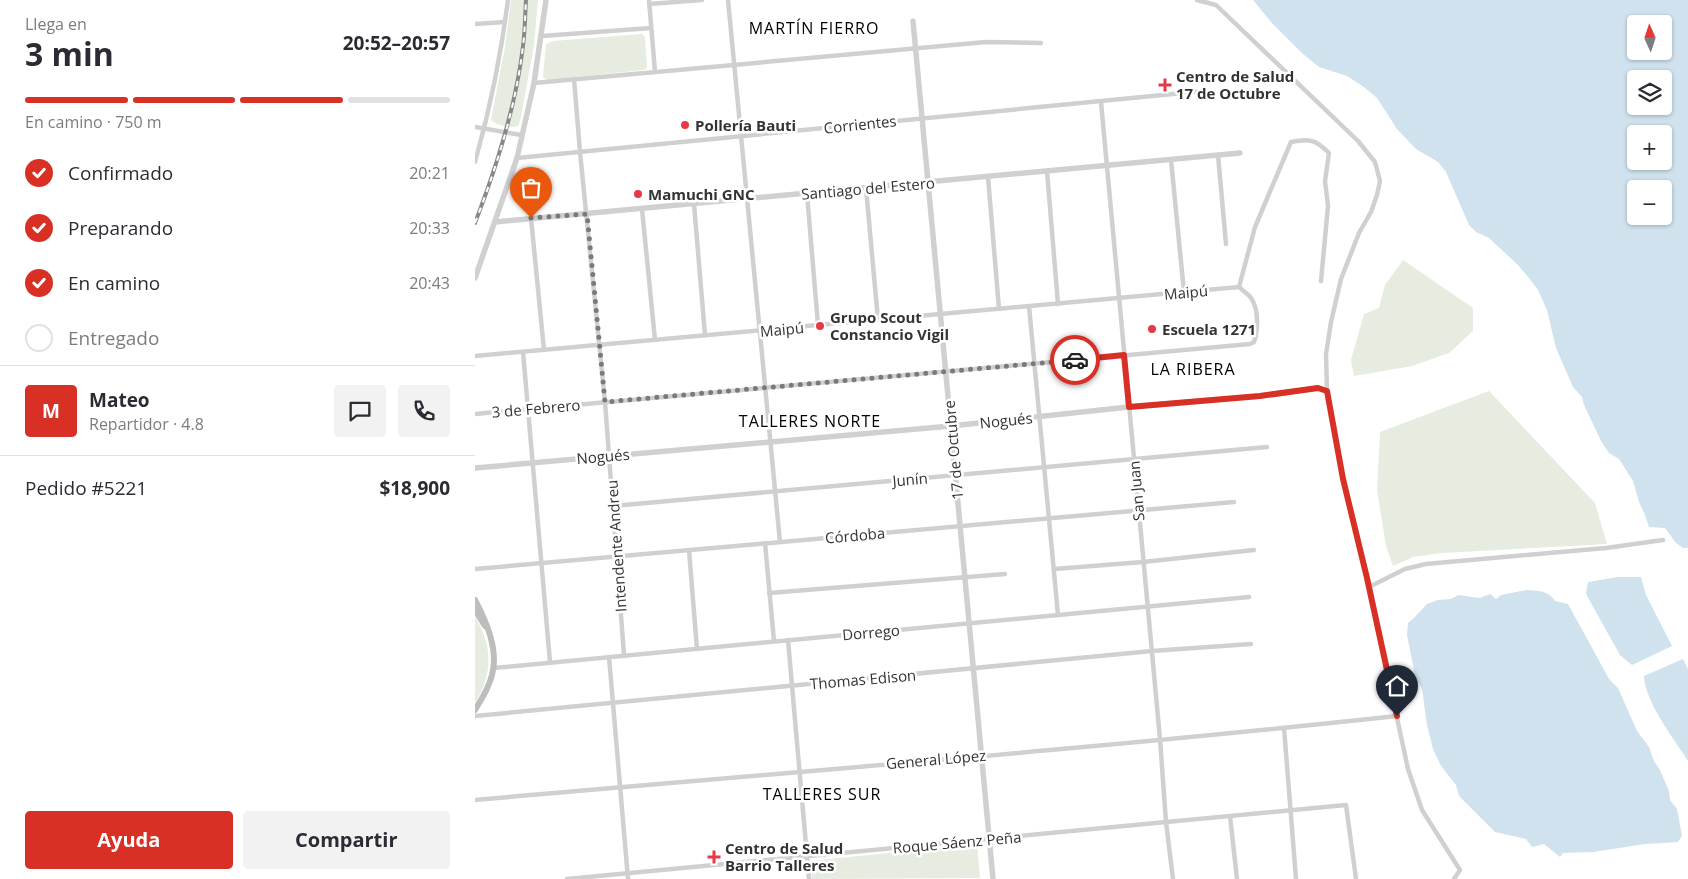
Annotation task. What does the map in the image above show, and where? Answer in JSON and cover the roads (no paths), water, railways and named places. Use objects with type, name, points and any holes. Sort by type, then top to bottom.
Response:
[{"type":"main road","points":[[475,600],[484,616],[492,643],[493,668],[487,687],[475,710]]},
{"type":"main road","points":[[475,610],[487,628]]},
{"type":"street","points":[[475,162],[500,57],[508,0]]},
{"type":"street","points":[[475,278],[517,158],[534,82],[546,0]]},
{"type":"street","points":[[655,72],[649,2],[702,0]]},
{"type":"street","points":[[728,0],[780,542]]},
{"type":"street","points":[[1197,0],[1216,5],[1358,141],[1375,162],[1380,181],[1377,195],[1371,212],[1359,233],[1341,279],[1331,322],[1326,354],[1327,391],[1343,479],[1369,587],[1408,769],[1422,810],[1460,870],[1454,879]]},
{"type":"street","name":"17 de Octubre","points":[[913,21],[993,879]]},
{"type":"street","points":[[475,24],[505,22]]},
{"type":"street","points":[[542,36],[651,28]]},
{"type":"street","points":[[534,82],[986,42],[1041,43]]},
{"type":"street","name":"Intendente Andreu","points":[[574,79],[579,152],[587,214],[605,402],[624,656]]},
{"type":"street","name":"Corrientes","points":[[517,158],[1204,91]]},
{"type":"street","name":"San Juan","points":[[1101,102],[1166,822],[1173,879]]},
{"type":"street","points":[[475,127],[521,135]]},
{"type":"street","points":[[1239,287],[1255,227],[1291,142],[1305,139],[1319,143],[1329,154],[1325,181],[1328,206],[1321,281]]},
{"type":"street","name":"Santiago del Estero","points":[[495,222],[1240,153]]},
{"type":"street","points":[[1218,155],[1226,244]]},
{"type":"street","points":[[1171,160],[1185,292]]},
{"type":"street","points":[[1047,171],[1058,304]]},
{"type":"street","points":[[988,177],[999,309]]},
{"type":"street","points":[[866,188],[878,320]]},
{"type":"street","points":[[807,194],[819,325]]},
{"type":"street","points":[[694,204],[705,336]]},
{"type":"street","points":[[642,209],[655,340]]},
{"type":"street","points":[[531,218],[544,350]]},
{"type":"street","name":"Maipú","points":[[475,356],[1239,287]]},
{"type":"street","name":"3 de Febrero","points":[[475,414],[1250,344],[1254,342],[1257,328],[1253,303],[1250,296],[1239,287]]},
{"type":"street","points":[[1029,306],[1058,614]]},
{"type":"street","points":[[523,352],[550,662]]},
{"type":"street","name":"Nogués","points":[[475,468],[951,426],[1129,407],[1260,396],[1318,388],[1327,391]]},
{"type":"street","name":"Junín","points":[[613,506],[1267,447]]},
{"type":"street","name":"Córdoba","points":[[475,569],[1234,502]]},
{"type":"street","points":[[1369,587],[1405,569],[1426,564],[1606,548],[1663,540]]},
{"type":"street","points":[[765,544],[773,641]]},
{"type":"street","points":[[689,550],[697,649]]},
{"type":"street","points":[[1054,569],[1254,550]]},
{"type":"street","points":[[769,593],[1005,574]]},
{"type":"street","name":"Dorrego","points":[[493,668],[1249,597]]},
{"type":"street","points":[[788,640],[809,879]]},
{"type":"street","name":"Thomas Edison","points":[[475,716],[1152,651],[1251,644]]},
{"type":"street","points":[[609,657],[628,876]]},
{"type":"street","name":"General López","points":[[475,800],[981,756],[1397,716]]},
{"type":"street","points":[[1283,728],[1296,879]]},
{"type":"street","name":"Roque Sáenz Peña","points":[[569,879],[628,876],[807,856],[1346,805],[1355,879]]},
{"type":"street","points":[[1230,816],[1237,879]]},
{"type":"water","points":[[1253,0],[1688,0],[1688,548],[1683,548],[1676,543],[1665,528],[1649,527],[1633,481],[1619,459],[1609,453],[1601,441],[1582,397],[1573,387],[1556,348],[1547,310],[1538,290],[1529,278],[1489,238],[1476,232],[1469,225],[1446,172],[1438,162],[1416,149],[1397,129],[1377,98],[1347,76],[1319,67],[1271,22]]},
{"type":"water","points":[[1618,577],[1641,577],[1646,595],[1672,646],[1632,665],[1620,655],[1586,594],[1588,582]]},
{"type":"water","points":[[1526,590],[1542,592],[1552,597],[1555,601],[1568,604],[1609,679],[1618,688],[1637,731],[1649,747],[1654,761],[1660,770],[1669,791],[1670,800],[1677,809],[1682,836],[1678,842],[1645,844],[1593,852],[1563,853],[1560,857],[1544,844],[1532,847],[1526,839],[1495,832],[1459,796],[1456,785],[1441,766],[1433,749],[1427,725],[1422,689],[1415,675],[1407,635],[1408,623],[1427,604],[1438,600],[1451,599],[1458,595],[1480,598],[1490,594],[1496,599],[1501,595]]},
{"type":"water","points":[[1683,659],[1688,669],[1688,761],[1655,709],[1649,697],[1644,676]]},
{"type":"railway","points":[[475,223],[491,180],[511,113],[523,46],[526,0]]},
{"type":"place","name":"Centro de Salud 17 de Octubre","points":[[1165,85]]},
{"type":"place","name":"Pollería Bauti","points":[[685,125]]},
{"type":"place","name":"Mamuchi GNC","points":[[638,194]]},
{"type":"place","name":"Grupo Scout Constancio Vigil","points":[[820,326]]},
{"type":"place","name":"Escuela 1271","points":[[1152,329]]},
{"type":"place","name":"Centro de Salud Barrio Talleres","points":[[714,857]]},
{"type":"district","name":"MARTÍN FIERRO","points":[[814,28]]},
{"type":"district","name":"LA RIBERA","points":[[1193,369]]},
{"type":"district","name":"TALLERES NORTE","points":[[810,421]]},
{"type":"district","name":"TALLERES SUR","points":[[822,794]]}]
